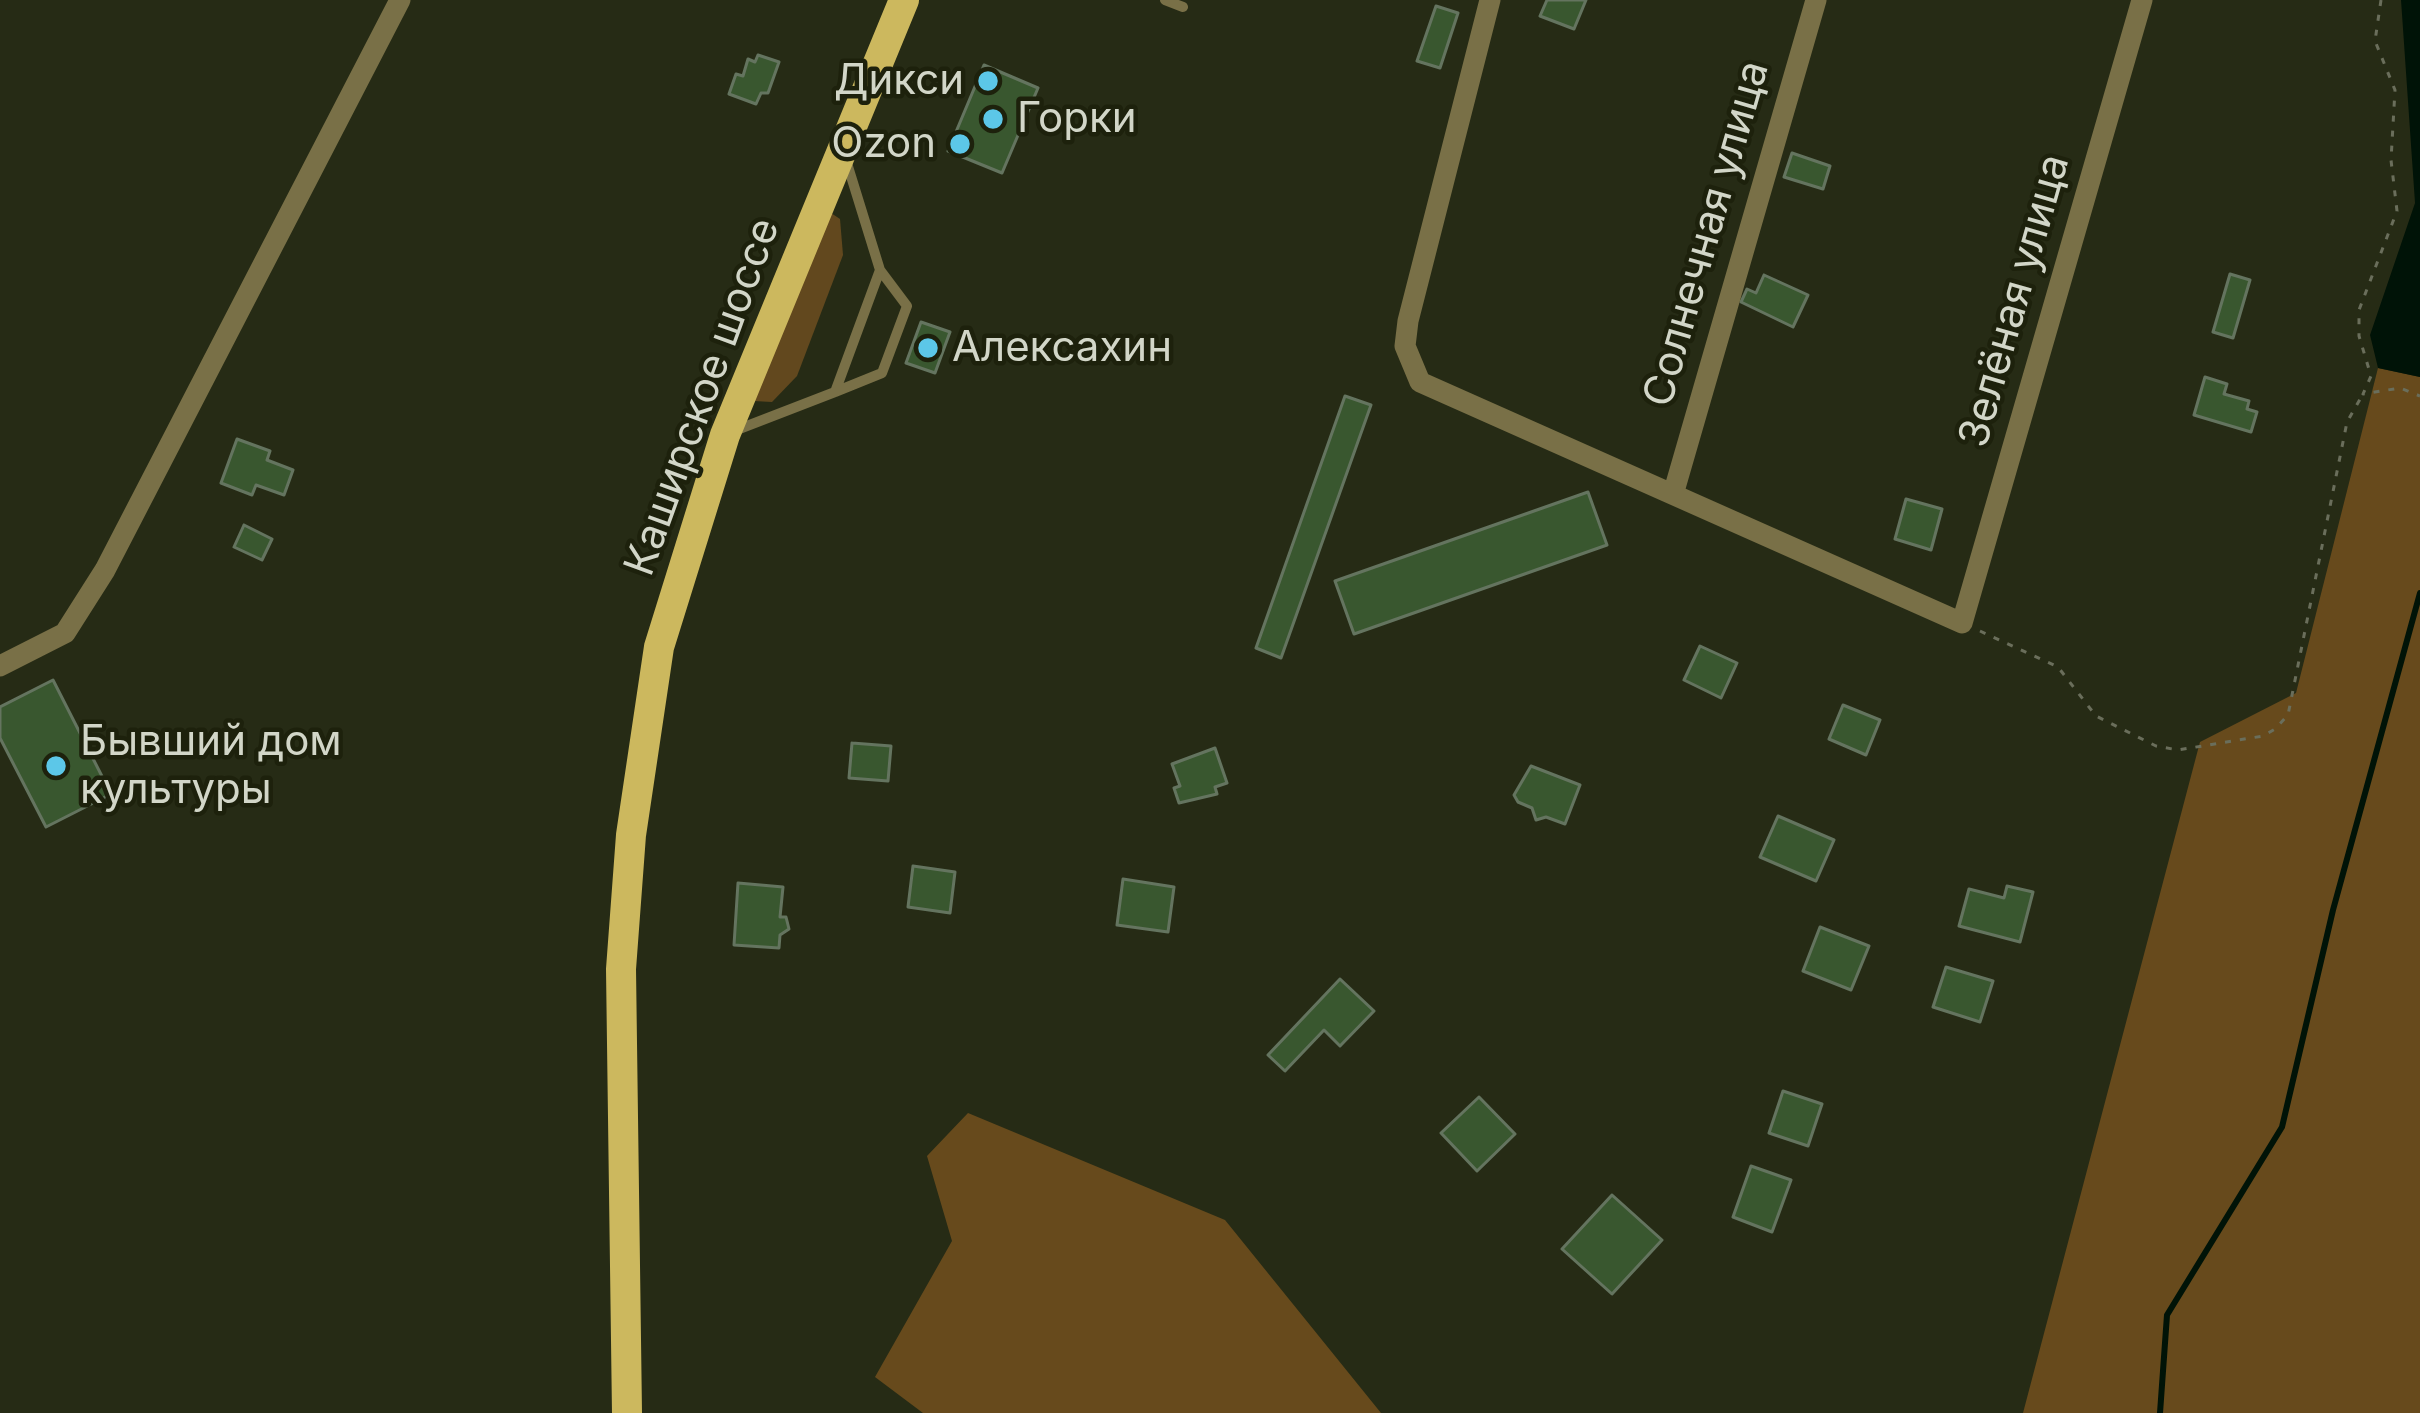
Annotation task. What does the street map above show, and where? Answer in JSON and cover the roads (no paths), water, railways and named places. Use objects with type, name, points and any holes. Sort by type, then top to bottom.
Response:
[{"type":"main road","name":"Каширское шоссе","points":[[627,1413],[621,969],[631,835],[659,647],[725,435],[904,0]]},
{"type":"street","points":[[0,666],[65,633],[105,570],[400,0]]},
{"type":"street","points":[[1490,0],[1405,346],[1420,382],[1673,490]]},
{"type":"street","name":"Солнечная улица","points":[[1673,490],[1816,0]]},
{"type":"street","name":"Зелёная улица","points":[[1673,490],[1962,622],[2142,0]]},
{"type":"lane","points":[[1166,0],[1183,7]]},
{"type":"lane","points":[[725,435],[882,373],[907,305],[880,270],[842,150]]},
{"type":"lane","points":[[835,392],[880,270]]},
{"type":"waterway","points":[[2160,1413],[2167,1315],[2282,1127],[2333,910],[2420,593]]},
{"type":"place","name":"Дикси","points":[[988,81]]},
{"type":"place","name":"Горки","points":[[993,119]]},
{"type":"place","name":"Ozon","points":[[960,144]]},
{"type":"place","name":"Алексахин","points":[[928,348]]},
{"type":"place","name":"Бывший дом культуры","points":[[56,766]]}]
